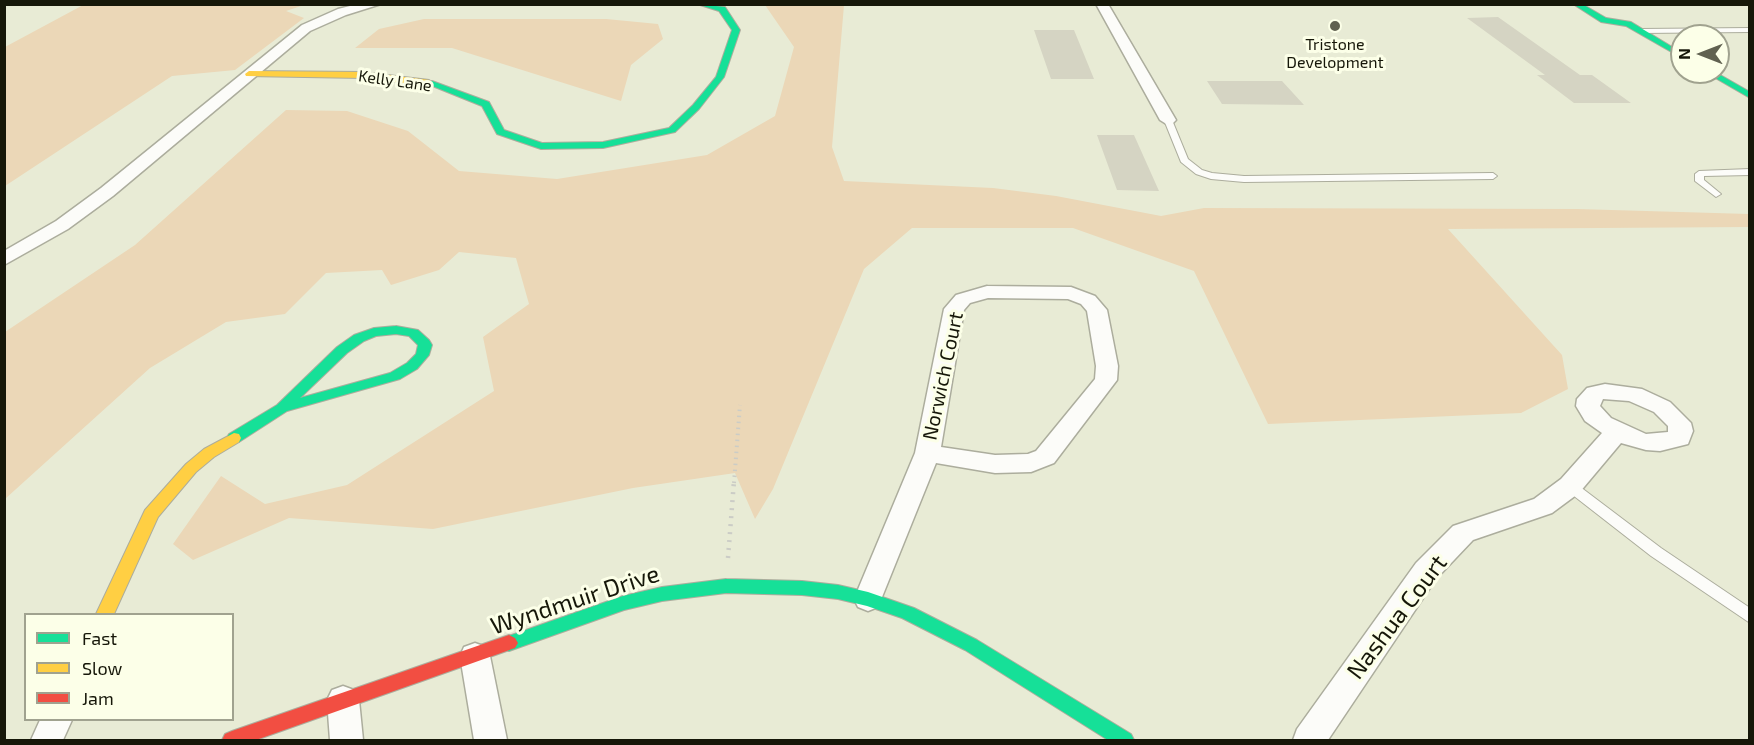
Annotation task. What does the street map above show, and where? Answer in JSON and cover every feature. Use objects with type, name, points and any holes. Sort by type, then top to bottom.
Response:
[{"type":"street","points":[[4,259],[33,244],[80,212],[306,28],[342,12],[375,4]]},
{"type":"street","name":"Kelly Lane","points":[[249,74],[363,75],[429,83],[486,104],[500,132],[541,146],[603,145],[672,130],[696,108],[720,77],[736,30],[722,9],[700,4]]},
{"type":"street","points":[[1102,4],[1168,120]]},
{"type":"street","points":[[1576,4],[1604,20],[1634,28],[1670,49]]},
{"type":"street","points":[[1605,4],[1626,18],[1634,28]]},
{"type":"street","points":[[1729,84],[1749,96]]},
{"type":"street","name":"Norwich Court","points":[[868,599],[927,453],[954,309],[957,304],[970,296],[987,292],[1063,292],[1081,297],[1094,304],[1107,366],[1106,380],[1045,457],[1031,463],[1007,465],[927,453]]},
{"type":"street","points":[[106,613],[151,514],[163,497],[209,453],[282,408],[342,350],[359,338],[374,332],[396,330],[413,333],[423,340],[425,345],[422,355],[412,366],[395,376],[282,408]]},
{"type":"street","name":"Nashua Court","points":[[1309,741],[1426,572],[1463,533],[1543,506],[1570,486],[1617,432]]},
{"type":"street","name":"Wyndmuir Drive","points":[[232,741],[623,603],[662,594],[726,586],[802,588],[868,599],[908,613],[970,645],[1124,741]]},
{"type":"street","points":[[475,656],[491,741]]},
{"type":"street","points":[[344,700],[347,741]]},
{"type":"street","points":[[47,741],[56,721]]},
{"type":"lane","points":[[1634,28],[1749,30]]},
{"type":"lane","points":[[1168,120],[1184,160],[1199,172],[1211,176],[1244,179],[1493,176]]},
{"type":"lane","points":[[1716,194],[1700,181],[1700,174],[1749,172]]},
{"type":"lane","points":[[1570,486],[1656,552],[1749,617]]},
{"type":"path","points":[[726,586],[740,405]]},
{"type":"shaded area","points":[[85,4],[304,5],[286,11],[304,18],[235,70],[172,76],[5,186],[5,47]]},
{"type":"shaded area","points":[[765,5],[844,5],[832,147],[844,181],[993,188],[1056,196],[1161,216],[1204,208],[1577,209],[1749,214],[1749,227],[1448,229],[1562,355],[1568,389],[1521,413],[1268,424],[1194,271],[1073,228],[912,228],[864,269],[773,489],[755,519],[735,473],[633,488],[433,529],[289,518],[193,560],[173,544],[221,476],[265,504],[347,485],[494,391],[483,337],[529,304],[516,258],[459,252],[439,270],[391,285],[382,270],[326,273],[285,314],[226,322],[150,368],[5,499],[5,332],[135,245],[286,110],[347,111],[408,131],[459,171],[557,179],[707,155],[775,116],[794,47]]},
{"type":"shaded area","points":[[424,19],[606,19],[658,24],[663,39],[631,65],[621,101],[452,48],[355,48],[379,29]]},
{"type":"building","points":[[1498,17],[1580,75],[1592,75],[1631,103],[1574,103],[1537,75],[1545,75],[1467,18]]},
{"type":"building","points":[[1034,30],[1074,30],[1094,79],[1051,79]]},
{"type":"building","points":[[1207,81],[1282,81],[1304,105],[1222,104]]},
{"type":"building","points":[[1097,135],[1134,135],[1159,191],[1117,190]]},
{"type":"traffic: fast","points":[[429,83],[486,104],[500,132],[541,146],[603,145],[672,130],[696,107],[720,77],[736,30],[722,9],[700,4]]},
{"type":"traffic: fast","points":[[1576,4],[1604,20],[1628,24],[1670,49]]},
{"type":"traffic: fast","points":[[1730,84],[1750,96]]},
{"type":"traffic: fast","points":[[234,438],[282,408],[342,350],[359,338],[374,332],[396,330],[413,333],[423,340],[425,345],[422,355],[412,366],[395,376],[282,408]]},
{"type":"traffic: fast","points":[[509,643],[623,603],[662,594],[726,586],[802,588],[838,592],[868,599],[908,613],[971,645],[1124,740]]},
{"type":"traffic: slow","points":[[249,74],[363,75],[429,83]]},
{"type":"traffic: slow","points":[[105,613],[151,514],[191,468],[209,453],[234,438]]},
{"type":"traffic: jam","points":[[232,740],[509,643]]},
{"type":"place","name":"Tristone Development","points":[[1335,26]]}]
